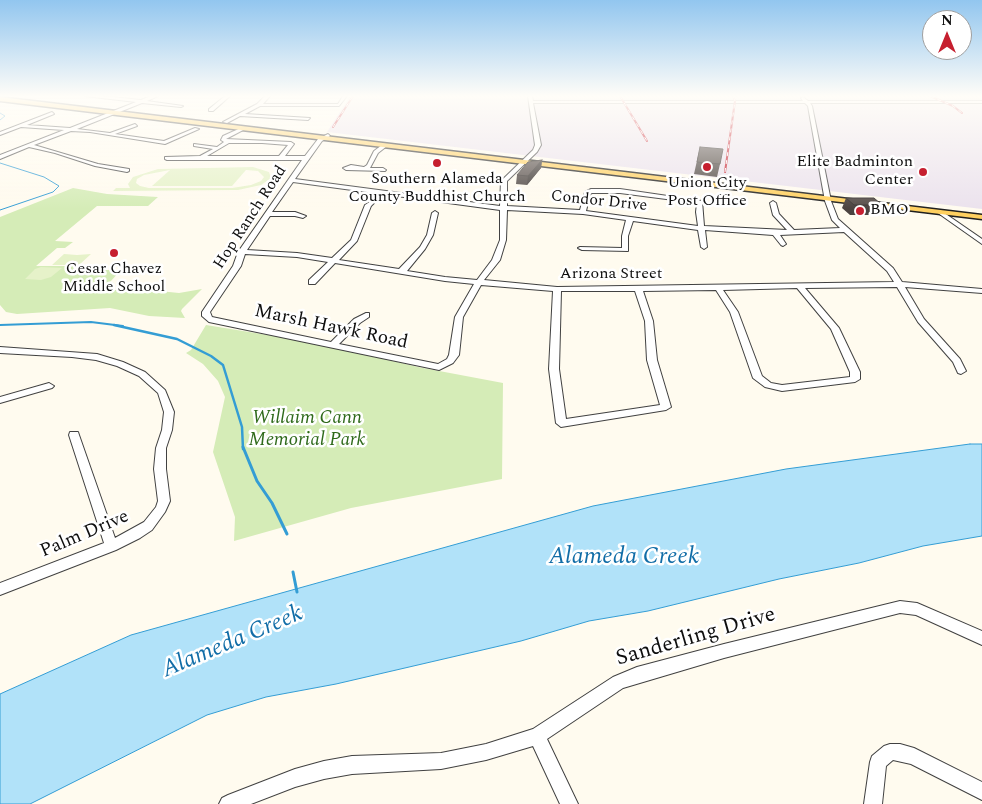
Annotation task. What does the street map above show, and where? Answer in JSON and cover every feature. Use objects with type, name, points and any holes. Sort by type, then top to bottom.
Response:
[{"type":"main road","points":[[300,134],[384,146],[524,160]]},
{"type":"main road","points":[[307,134],[982,213]]},
{"type":"main road","points":[[828,196],[982,217]]},
{"type":"street","points":[[0,157],[61,134]]},
{"type":"street","points":[[104,134],[165,143],[187,134]]},
{"type":"street","points":[[228,142],[223,138],[232,134]]},
{"type":"street","points":[[479,282],[496,260],[503,240],[504,181],[537,148],[537,134]]},
{"type":"street","points":[[815,134],[830,209],[835,220],[890,270],[921,320],[957,361],[961,371]]},
{"type":"street","name":"Hop Ranch Road","points":[[209,319],[206,316],[206,312],[237,266],[242,252],[306,158],[325,136]]},
{"type":"street","points":[[201,158],[228,142],[292,142],[281,158]]},
{"type":"street","points":[[196,145],[217,148]]},
{"type":"street","points":[[28,146],[56,152],[97,165],[127,170]]},
{"type":"street","points":[[365,169],[369,166],[376,152],[384,146]]},
{"type":"street","points":[[168,158],[306,158]]},
{"type":"street","points":[[346,168],[383,170]]},
{"type":"street","name":"Condor Drive","points":[[292,180],[503,208],[583,212],[701,228],[775,232],[845,230]]},
{"type":"street","points":[[583,212],[587,193],[591,191],[620,191],[700,202],[704,247]]},
{"type":"street","points":[[312,282],[354,241],[368,205],[371,202]]},
{"type":"street","points":[[773,203],[776,215],[791,231]]},
{"type":"street","points":[[940,212],[982,242]]},
{"type":"street","points":[[402,271],[423,248],[430,235],[435,213]]},
{"type":"street","points":[[268,214],[296,214],[302,216]]},
{"type":"street","points":[[582,248],[626,250],[625,236],[630,218]]},
{"type":"street","points":[[775,232],[784,244]]},
{"type":"street","name":"Arizona Street","points":[[242,252],[297,255],[479,282],[557,289],[899,284],[982,291]]},
{"type":"street","name":"Marsh Hawk Road","points":[[209,319],[430,366],[446,365],[454,355],[459,317],[479,282]]},
{"type":"street","points":[[718,288],[734,312],[758,378],[768,385],[782,388],[855,379],[855,372],[835,328],[799,286]]},
{"type":"street","points":[[557,289],[554,369],[560,423],[666,407],[652,360],[649,321],[638,289]]},
{"type":"street","points":[[332,345],[357,320],[366,315]]},
{"type":"street","name":"Palm Drive","points":[[0,589],[111,546],[148,526],[162,509],[164,501],[160,469],[161,448],[167,430],[169,412],[162,392],[142,374],[120,364],[97,357],[2,352]]},
{"type":"street","points":[[0,400],[49,386]]},
{"type":"street","points":[[74,435],[111,546]]},
{"type":"street","name":"Sanderling Drive","points":[[228,804],[295,778],[324,770],[352,765],[441,761],[462,758],[537,736],[596,695],[618,682],[637,675],[900,607],[917,609],[982,638]]},
{"type":"street","points":[[537,736],[568,804]]},
{"type":"street","points":[[873,804],[878,762],[890,752],[900,752],[914,756],[982,792]]},
{"type":"shaded area","points":[[340,134],[982,134],[982,209]]},
{"type":"green space","points":[[253,167],[269,172],[271,178],[261,185],[238,190],[113,191],[116,188],[130,188],[128,184],[133,177],[158,169]],"holes":[[[170,170],[152,186],[232,186],[246,170],[258,171],[264,177],[261,181],[251,185],[232,188],[149,188],[140,186],[136,183],[137,179],[144,175]]]},
{"type":"green space","points":[[73,188],[107,194],[158,197],[148,206],[97,206],[55,241],[73,242],[65,248],[57,248],[36,266],[106,266],[102,270],[121,270],[110,282],[114,283],[108,290],[149,290],[179,293],[202,289],[182,309],[181,311],[185,318],[149,316],[110,308],[17,314],[6,312],[0,305],[0,217]]},
{"type":"green space","points":[[64,254],[91,254],[79,265],[52,265]]},
{"type":"green space","points":[[41,267],[62,268],[51,277],[41,280],[25,279],[35,269]]},
{"type":"green space","name":"Willaim Cann Memorial Park","points":[[206,325],[317,343],[418,367],[503,383],[502,479],[351,508],[234,541],[235,517],[213,452],[225,397],[218,381],[203,364],[186,353],[191,350]]},
{"type":"water","name":"Alameda Creek","points":[[970,444],[982,444],[982,536],[923,546],[859,563],[779,579],[648,611],[589,621],[521,641],[336,684],[266,697],[207,715],[30,804],[0,804],[0,694],[131,635],[593,506],[786,469]]},
{"type":"building","points":[[700,147],[723,149],[720,164],[697,162]]},
{"type":"building","points":[[542,160],[528,176],[517,175],[528,162]]},
{"type":"building","points":[[846,198],[874,198],[882,205],[854,205]]},
{"type":"waterway","points":[[0,163],[44,177],[59,186],[53,192],[0,210]]},
{"type":"waterway","points":[[0,325],[91,322],[123,326]]},
{"type":"waterway","points":[[114,325],[177,339],[211,356],[223,365],[242,427],[243,449]]},
{"type":"waterway","points":[[243,447],[257,481],[272,503],[287,534]]},
{"type":"waterway","points":[[293,572],[297,592]]},
{"type":"railway","points":[[643,134],[647,141]]},
{"type":"railway","points":[[725,172],[730,134]]},
{"type":"place","name":"Southern Alameda County Buddhist Church","points":[[437,163]]},
{"type":"place","name":"Union City Post Office","points":[[707,167]]},
{"type":"place","name":"Elite Badminton Center","points":[[923,172]]},
{"type":"place","name":"BMO","points":[[860,211]]},
{"type":"place","name":"Cesar Chavez Middle School","points":[[114,253]]}]
